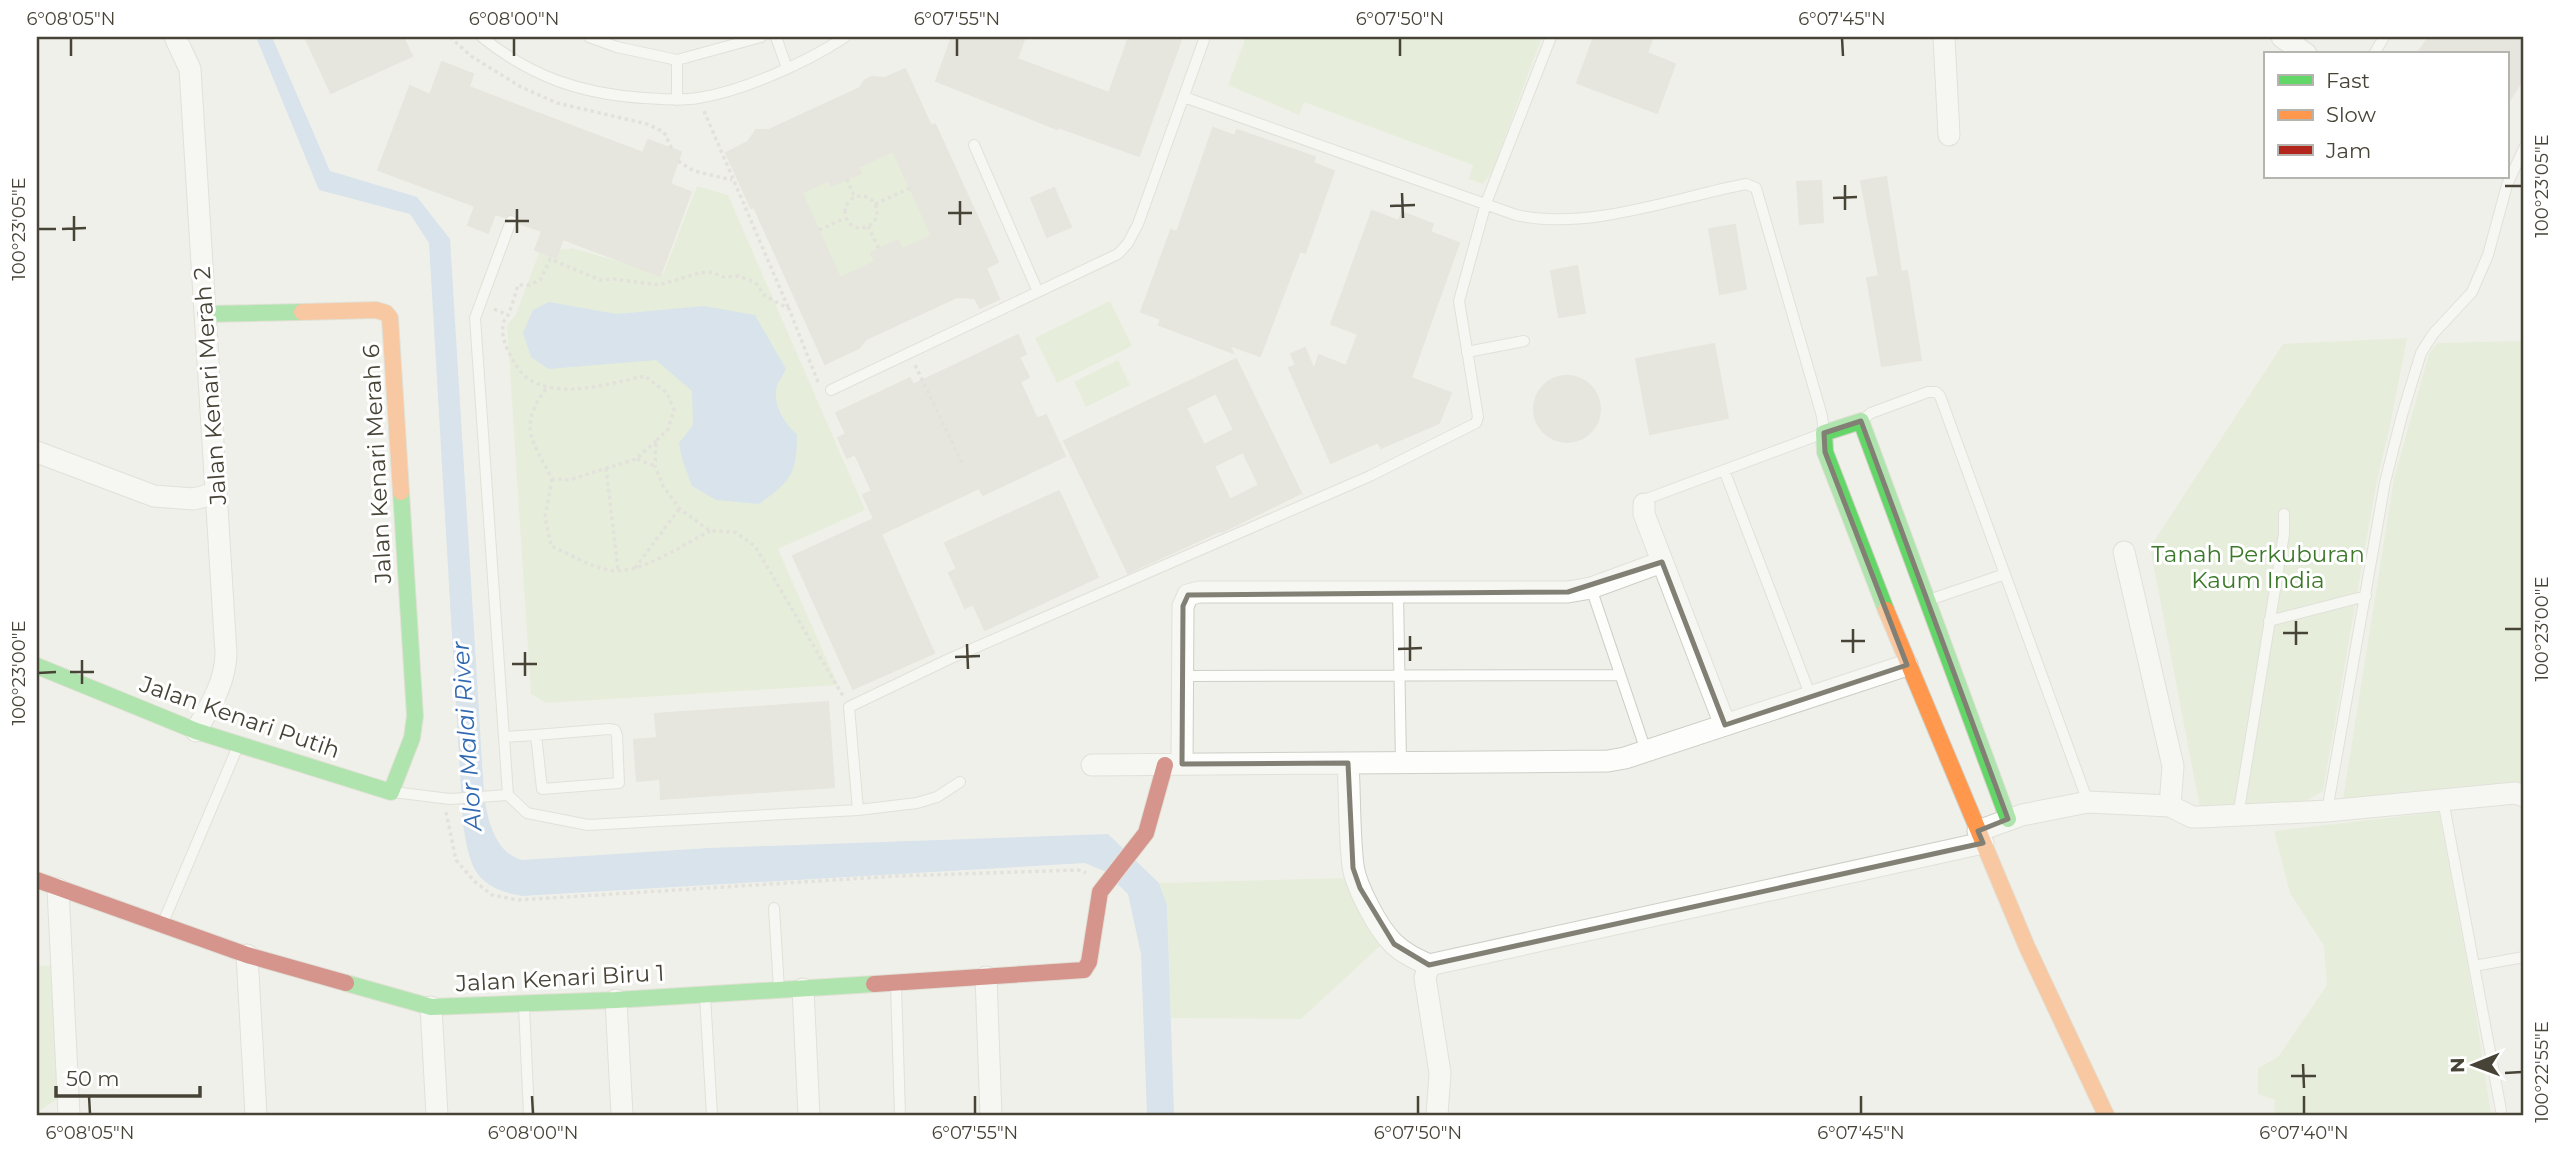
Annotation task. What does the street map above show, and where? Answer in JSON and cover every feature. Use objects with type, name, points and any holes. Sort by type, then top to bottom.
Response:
[{"type":"street","name":"Jalan Kenari Merah 2","points":[[175,37],[190,69],[225,666],[218,693],[196,732]]},
{"type":"street","points":[[1944,37],[1949,135]]},
{"type":"street","points":[[2282,37],[2303,52]]},
{"type":"street","name":"Jalan Kenari Merah 6","points":[[205,314],[376,310],[386,313],[390,318],[415,716],[409,748],[391,792]]},
{"type":"street","points":[[2008,819],[1861,421],[1824,433],[1825,452],[1907,665],[2027,947],[2106,1115]]},
{"type":"street","points":[[37,452],[154,496],[194,499],[216,493]]},
{"type":"street","points":[[1644,505],[1644,514],[1725,725]]},
{"type":"street","points":[[2124,552],[2173,766],[2169,807]]},
{"type":"street","points":[[1103,888],[1146,833],[1173,764],[1182,676],[1183,606],[1188,595],[1199,592],[1568,592],[1591,588],[1662,562]]},
{"type":"street","points":[[1092,765],[1608,761],[1907,665]]},
{"type":"street","name":"Jalan Kenari Putih","points":[[37,666],[196,732],[391,792]]},
{"type":"street","points":[[1348,763],[1353,868],[1360,888],[1385,934],[1408,954],[1429,965],[1980,837],[2008,819],[2088,803],[2169,807],[2192,817],[2327,811],[2515,793],[2524,796]]},
{"type":"street","name":"Jalan Kenari Biru 1","points":[[37,880],[247,955],[431,1007],[779,991],[1080,971],[1087,967],[1092,951],[1103,888]]},
{"type":"street","points":[[58,889],[69,1115]]},
{"type":"street","points":[[247,955],[256,1115]]},
{"type":"street","points":[[1429,965],[1425,978],[1440,1073],[1437,1115]]},
{"type":"street","points":[[986,977],[991,1115]]},
{"type":"street","points":[[803,989],[809,1115]]},
{"type":"street","points":[[616,1000],[622,1115]]},
{"type":"street","points":[[431,1007],[437,1115]]},
{"type":"lane","points":[[482,37],[521,64],[565,85],[618,96],[677,100],[721,93],[820,54],[845,37]]},
{"type":"lane","points":[[589,37],[617,47],[677,60],[761,37]]},
{"type":"lane","points":[[776,37],[787,68]]},
{"type":"lane","points":[[831,390],[1118,254],[1128,243],[1138,224],[1205,37]]},
{"type":"lane","points":[[858,810],[849,707],[949,659],[1370,476],[1476,424],[1478,417],[1459,301],[1486,203],[1551,37]]},
{"type":"lane","points":[[677,60],[677,100]]},
{"type":"lane","points":[[1184,97],[1533,219],[1575,220],[1751,185],[1759,193],[1822,416],[1824,433],[1650,498],[1644,505]]},
{"type":"lane","points":[[974,145],[1038,292]]},
{"type":"lane","points":[[2327,811],[2385,482],[2402,415],[2421,353],[2433,334],[2472,292],[2488,254],[2507,185],[2524,148]]},
{"type":"lane","points":[[511,221],[475,318],[508,795],[527,813],[588,825],[858,810],[927,801],[960,782]]},
{"type":"lane","points":[[1467,352],[1524,341]]},
{"type":"lane","points":[[1861,421],[1871,413],[1928,392],[1938,393],[2088,803]]},
{"type":"lane","points":[[1724,470],[1811,696]]},
{"type":"lane","points":[[2238,816],[2284,534],[2284,514]]},
{"type":"lane","points":[[1929,600],[2005,574]]},
{"type":"lane","points":[[1591,588],[1646,751]]},
{"type":"lane","points":[[1398,592],[1401,763]]},
{"type":"lane","points":[[2269,621],[2366,596]]},
{"type":"lane","points":[[1182,676],[1619,675]]},
{"type":"lane","points":[[505,737],[536,735],[615,730],[619,783],[542,789],[536,735]]},
{"type":"lane","points":[[162,925],[239,744]]},
{"type":"lane","points":[[391,792],[447,799],[508,795]]},
{"type":"lane","points":[[2443,800],[2501,1110]]},
{"type":"lane","points":[[774,908],[779,991]]},
{"type":"lane","points":[[2474,966],[2524,957]]},
{"type":"lane","points":[[895,983],[900,1115]]},
{"type":"lane","points":[[705,994],[712,1115]]},
{"type":"lane","points":[[524,1004],[529,1115]]},
{"type":"path","points":[[699,98],[820,387],[831,390]]},
{"type":"path","points":[[678,161],[694,171],[732,180]]},
{"type":"path","points":[[847,179],[855,197]]},
{"type":"path","points":[[875,204],[910,188]]},
{"type":"path","points":[[846,217],[858,227],[868,226],[877,214],[875,204],[868,198],[855,197]]},
{"type":"path","points":[[846,217],[846,208],[855,197]]},
{"type":"path","points":[[819,230],[846,217]]},
{"type":"path","points":[[868,226],[878,249]]},
{"type":"path","points":[[552,479],[569,480],[636,459],[668,429],[674,410],[667,393],[645,376],[604,384],[546,389],[517,369],[505,346],[503,323],[518,285],[530,285],[541,279],[550,259],[600,280],[614,279],[660,285],[699,273],[712,272],[723,277],[738,276],[755,282],[765,296],[789,309]]},
{"type":"path","points":[[910,354],[962,463]]},
{"type":"path","points":[[546,389],[535,403],[528,433],[552,479],[545,517],[551,546],[604,569],[619,571],[634,569],[710,531],[735,533],[755,546],[849,707]]},
{"type":"path","points":[[656,441],[655,466],[663,486],[680,509],[710,531]]},
{"type":"path","points":[[636,459],[655,466]]},
{"type":"path","points":[[606,468],[619,571]]},
{"type":"path","points":[[634,569],[680,509]]},
{"type":"path","points":[[447,799],[456,860],[474,881],[492,895],[518,900],[897,876],[1079,870],[1097,880],[1103,888]]},
{"type":"highlighted area","points":[[1861,421],[2008,819],[1978,831],[1983,843],[1429,965],[1394,944],[1360,888],[1353,868],[1348,763],[1182,764],[1183,606],[1188,595],[1568,592],[1662,562],[1725,725],[1907,665],[1825,452],[1824,433]]},
{"type":"green space","points":[[1246,37],[1542,37],[1492,172],[1483,184],[1469,179],[1473,165],[1304,102],[1299,115],[1228,85]]},
{"type":"green space","points":[[890,144],[932,236],[902,249],[898,241],[875,262],[840,278],[802,193],[829,180],[832,186],[860,173],[858,167],[883,156]]},
{"type":"green space","points":[[697,186],[728,195],[865,510],[778,549],[838,685],[546,703],[531,694],[507,325],[516,314],[539,253],[572,248],[663,274]]},
{"type":"green space","points":[[1110,301],[1132,346],[1057,383],[1035,338]]},
{"type":"green space","name":"Tanah Perkuburan Kaum India","points":[[2407,338],[2376,485],[2323,791],[2299,805],[2200,808],[2150,547],[2283,344]]},
{"type":"green space","points":[[2524,341],[2524,783],[2343,799],[2394,478],[2429,354],[2437,343]]},
{"type":"green space","points":[[1118,360],[1130,385],[1086,407],[1074,382]]},
{"type":"green space","points":[[2439,812],[2474,1000],[2491,1115],[2281,1115],[2274,1112],[2275,1100],[2258,1094],[2258,1068],[2278,1057],[2327,985],[2324,946],[2290,893],[2274,831]]},
{"type":"green space","points":[[1345,878],[1380,946],[1301,1019],[1171,1018],[1167,905],[1159,883]]},
{"type":"green space","points":[[57,965],[61,1097],[37,1112],[37,966]]},
{"type":"water","name":"Alor Malai River","points":[[256,37],[272,37],[330,171],[417,197],[450,239],[484,794],[490,824],[499,843],[513,856],[522,860],[709,848],[1108,834],[1159,883],[1167,905],[1174,1115],[1147,1115],[1141,954],[1128,894],[1104,871],[1085,863],[522,896],[494,887],[477,874],[472,864],[463,824],[429,243],[410,214],[319,190]]},
{"type":"water","points":[[549,302],[616,314],[704,306],[755,315],[786,369],[777,387],[777,403],[788,425],[797,434],[796,459],[785,482],[759,504],[716,500],[692,486],[679,443],[693,425],[692,391],[656,360],[548,369],[531,357],[523,333],[533,310]]},
{"type":"building","points":[[305,37],[403,37],[412,56],[331,93]]},
{"type":"building","points":[[952,37],[1025,37],[1017,59],[1109,93],[1129,37],[1182,37],[1139,156],[1058,127],[1057,129],[936,81]]},
{"type":"building","points":[[1594,37],[1653,37],[1647,53],[1675,64],[1657,113],[1577,83]]},
{"type":"building","points":[[2429,37],[2524,37],[2524,78],[2508,102],[2508,52],[2418,52]]},
{"type":"building","points":[[442,62],[473,74],[469,87],[643,153],[648,140],[681,152],[670,184],[691,192],[660,276],[563,239],[556,258],[535,250],[542,231],[519,223],[513,213],[504,217],[495,214],[488,233],[468,225],[475,206],[378,170],[410,86],[430,95]]},
{"type":"building","points":[[905,69],[931,126],[935,124],[998,262],[986,268],[999,299],[980,308],[975,298],[957,297],[866,339],[859,348],[825,364],[754,207],[751,208],[726,153],[748,142],[756,130],[769,130],[860,88],[864,81],[871,77],[885,78]],"holes":[[[893,151],[932,236],[902,249],[898,240],[871,253],[875,262],[840,278],[802,193],[829,180],[831,186],[861,173],[858,167]]]},
{"type":"building","points":[[1213,128],[1235,136],[1237,130],[1315,157],[1313,163],[1334,171],[1305,253],[1300,251],[1260,356],[1229,345],[1233,353],[1159,325],[1161,319],[1141,312],[1171,230],[1177,232]]},
{"type":"building","points":[[1886,177],[1901,272],[1907,271],[1921,360],[1882,366],[1867,278],[1879,276],[1861,181]]},
{"type":"building","points":[[1821,181],[1823,222],[1800,224],[1797,182]]},
{"type":"building","points":[[1054,188],[1071,227],[1047,237],[1031,198]]},
{"type":"building","points":[[1372,211],[1399,221],[1402,212],[1433,224],[1430,232],[1459,243],[1411,378],[1451,393],[1439,423],[1381,448],[1378,442],[1331,463],[1289,368],[1296,365],[1291,354],[1305,348],[1314,370],[1319,355],[1346,366],[1358,334],[1331,324]]},
{"type":"building","points":[[1735,225],[1746,289],[1720,294],[1709,229]]},
{"type":"building","points":[[1577,266],[1585,313],[1559,317],[1551,271]]},
{"type":"building","points":[[1018,335],[1026,354],[1019,357],[1029,377],[1020,382],[1037,419],[1046,415],[1065,456],[983,495],[979,488],[881,534],[934,653],[853,689],[793,556],[874,519],[863,495],[872,491],[855,454],[847,458],[838,438],[846,434],[836,413],[910,378],[913,385]]},
{"type":"building","points":[[1714,344],[1728,418],[1650,434],[1636,359]]},
{"type":"building","points":[[1236,359],[1301,493],[1222,532],[1128,573],[1064,441]],"holes":[[[1216,393],[1234,430],[1204,445],[1186,408]],[[1243,452],[1259,485],[1230,500],[1214,466]]]},
{"type":"building","points":[[1567,376],[1580,379],[1590,386],[1597,396],[1600,409],[1597,422],[1590,432],[1580,439],[1567,442],[1554,439],[1544,432],[1537,422],[1534,409],[1537,396],[1544,386],[1554,379]]},
{"type":"building","points":[[1059,491],[1098,577],[985,630],[973,604],[965,608],[949,573],[957,569],[945,543]]},
{"type":"building","points":[[828,702],[834,787],[661,799],[660,779],[637,781],[634,740],[657,738],[655,714]]},
{"type":"traffic: fast","points":[[205,314],[302,312]]},
{"type":"traffic: fast","points":[[1886,610],[1825,452],[1824,433],[1861,421],[2008,819]]},
{"type":"traffic: fast","points":[[37,666],[196,731],[391,792],[412,738],[415,716],[401,492]]},
{"type":"traffic: fast","points":[[346,983],[431,1007],[616,1000],[874,984]]},
{"type":"traffic: slow","points":[[302,312],[376,310],[386,313],[390,318],[401,492]]},
{"type":"traffic: slow","points":[[1886,610],[2027,947],[2106,1115]]},
{"type":"traffic: jam","points":[[874,984],[1084,970],[1089,962],[1100,892],[1146,833],[1165,765]]},
{"type":"traffic: jam","points":[[37,880],[247,955],[346,983]]}]
